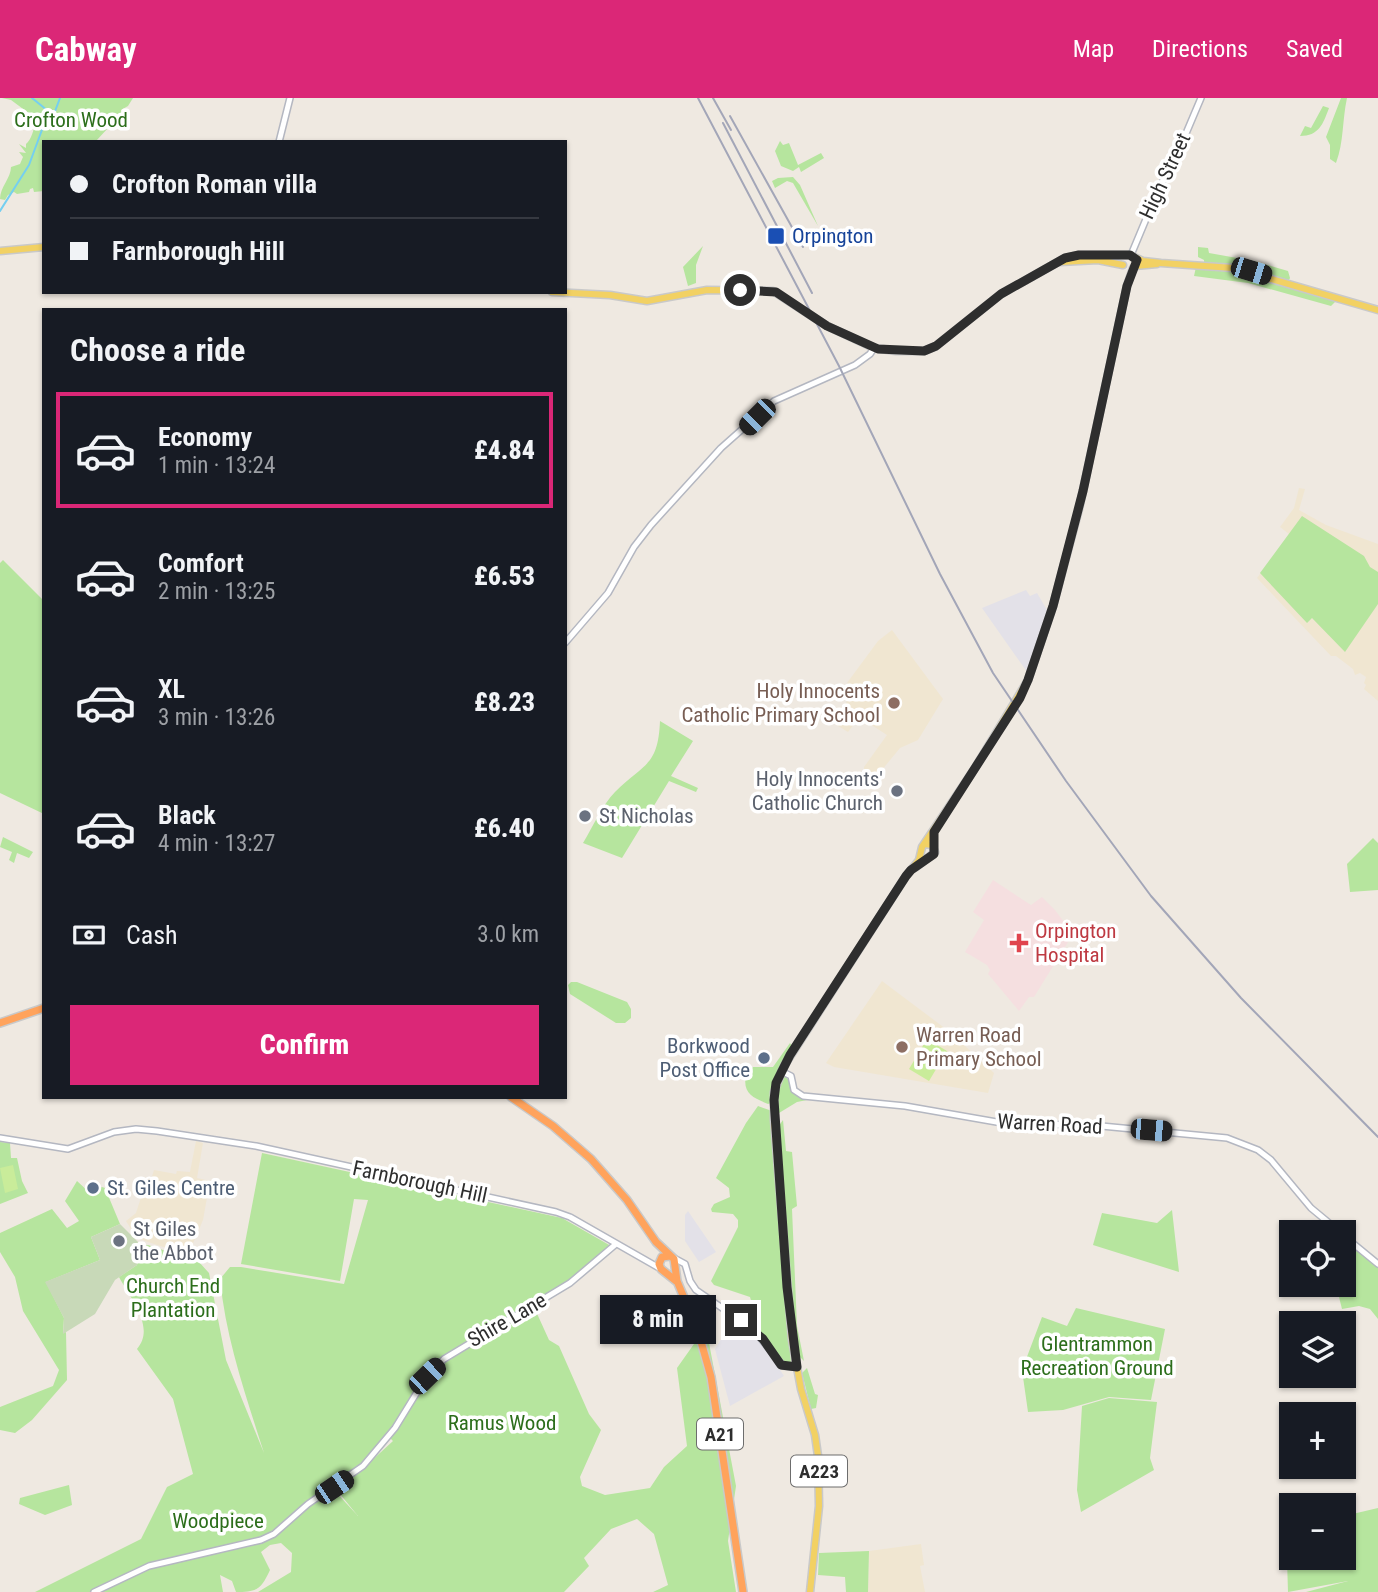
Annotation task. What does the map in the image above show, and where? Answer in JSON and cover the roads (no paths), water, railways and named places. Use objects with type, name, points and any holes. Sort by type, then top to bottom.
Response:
[{"type":"highway","points":[[0,1023],[42,1008]]},
{"type":"highway","points":[[515,1099],[553,1126],[591,1159],[621,1192],[656,1242],[675,1261]]},
{"type":"highway","points":[[656,1242],[662,1265]]},
{"type":"highway","points":[[662,1265],[665,1256],[675,1261]]},
{"type":"highway","points":[[662,1265],[675,1261]]},
{"type":"highway","name":"A21","points":[[675,1261],[677,1281],[698,1331],[711,1377],[743,1592]]},
{"type":"highway","name":"A21","points":[[662,1265],[677,1281]]},
{"type":"main road","points":[[0,251],[42,247]]},
{"type":"main road","points":[[567,293],[610,295],[646,301],[716,289],[773,291],[827,326],[874,348],[905,351],[932,349],[1001,294],[1076,255],[1251,271],[1378,310]]},
{"type":"main road","points":[[1058,262],[1103,260],[1124,266],[1132,261]]},
{"type":"main road","points":[[1127,286],[1132,261]]},
{"type":"main road","points":[[1124,266],[1127,286]]},
{"type":"main road","name":"A223","points":[[810,1592],[819,1506],[818,1463],[815,1435],[797,1367],[787,1287],[774,1092],[781,1071],[920,858],[925,844],[1023,692],[1048,620],[1085,483],[1127,286]]},
{"type":"main road","name":"A223","points":[[911,870],[934,852],[934,832]]},
{"type":"main road","points":[[925,844],[933,846]]},
{"type":"main road","points":[[921,852],[925,857],[930,857]]},
{"type":"street","points":[[280,140],[290,98]]},
{"type":"street","name":"High Street","points":[[1132,261],[1159,188],[1201,98]]},
{"type":"street","points":[[567,641],[608,593],[634,547],[651,525],[722,448],[774,401],[855,365],[874,348]]},
{"type":"street","name":"Warren Road","points":[[781,1071],[790,1075],[792,1088],[803,1096],[905,1106],[1007,1124],[1091,1125],[1227,1138],[1258,1150],[1272,1160],[1304,1201],[1325,1220]]},
{"type":"street","name":"Farnborough Hill","points":[[0,1138],[65,1149],[78,1147],[104,1135],[144,1129],[256,1146],[567,1216],[649,1262],[662,1265]]},
{"type":"street","name":"Shire Lane","points":[[94,1592],[149,1566],[261,1540],[274,1534],[308,1504],[356,1472],[371,1458],[395,1429],[427,1376],[444,1359],[570,1283],[616,1244]]},
{"type":"street","points":[[1356,1246],[1378,1264]]},
{"type":"street","points":[[675,1261],[687,1267],[692,1284],[698,1292],[754,1330],[781,1365],[797,1367]]},
{"type":"waterway","points":[[32,98],[48,111]]},
{"type":"waterway","points":[[0,211],[29,165],[43,127],[51,122],[60,98]]},
{"type":"railway","points":[[698,98],[839,366],[940,574],[993,673],[1066,781],[1151,896],[1241,998],[1378,1137]]},
{"type":"railway","points":[[713,98],[731,130]]},
{"type":"railway","points":[[730,116],[803,247]]},
{"type":"railway","points":[[723,123],[812,293]]},
{"type":"place","name":"Orpington","points":[[776,236]]},
{"type":"place","name":"Holy Innocents Catholic Primary School","points":[[894,703]]},
{"type":"place","name":"Holy Innocents' Catholic Church","points":[[897,791]]},
{"type":"place","name":"St Nicholas","points":[[585,816]]},
{"type":"place","name":"Orpington Hospital","points":[[1019,943]]},
{"type":"place","name":"Warren Road Primary School","points":[[902,1047]]},
{"type":"place","name":"Borkwood Post Office","points":[[764,1058]]},
{"type":"place","name":"St. Giles Centre","points":[[93,1188]]},
{"type":"place","name":"St Giles the Abbot","points":[[119,1241]]},
{"type":"park label","name":"Crofton Wood","points":[[71,120]]},
{"type":"park label","name":"Church End Plantation","points":[[173,1298]]},
{"type":"park label","name":"Glentrammon Recreation Ground","points":[[1097,1356]]},
{"type":"park label","name":"Ramus Wood","points":[[502,1423]]},
{"type":"park label","name":"Woodpiece","points":[[218,1521]]}]
